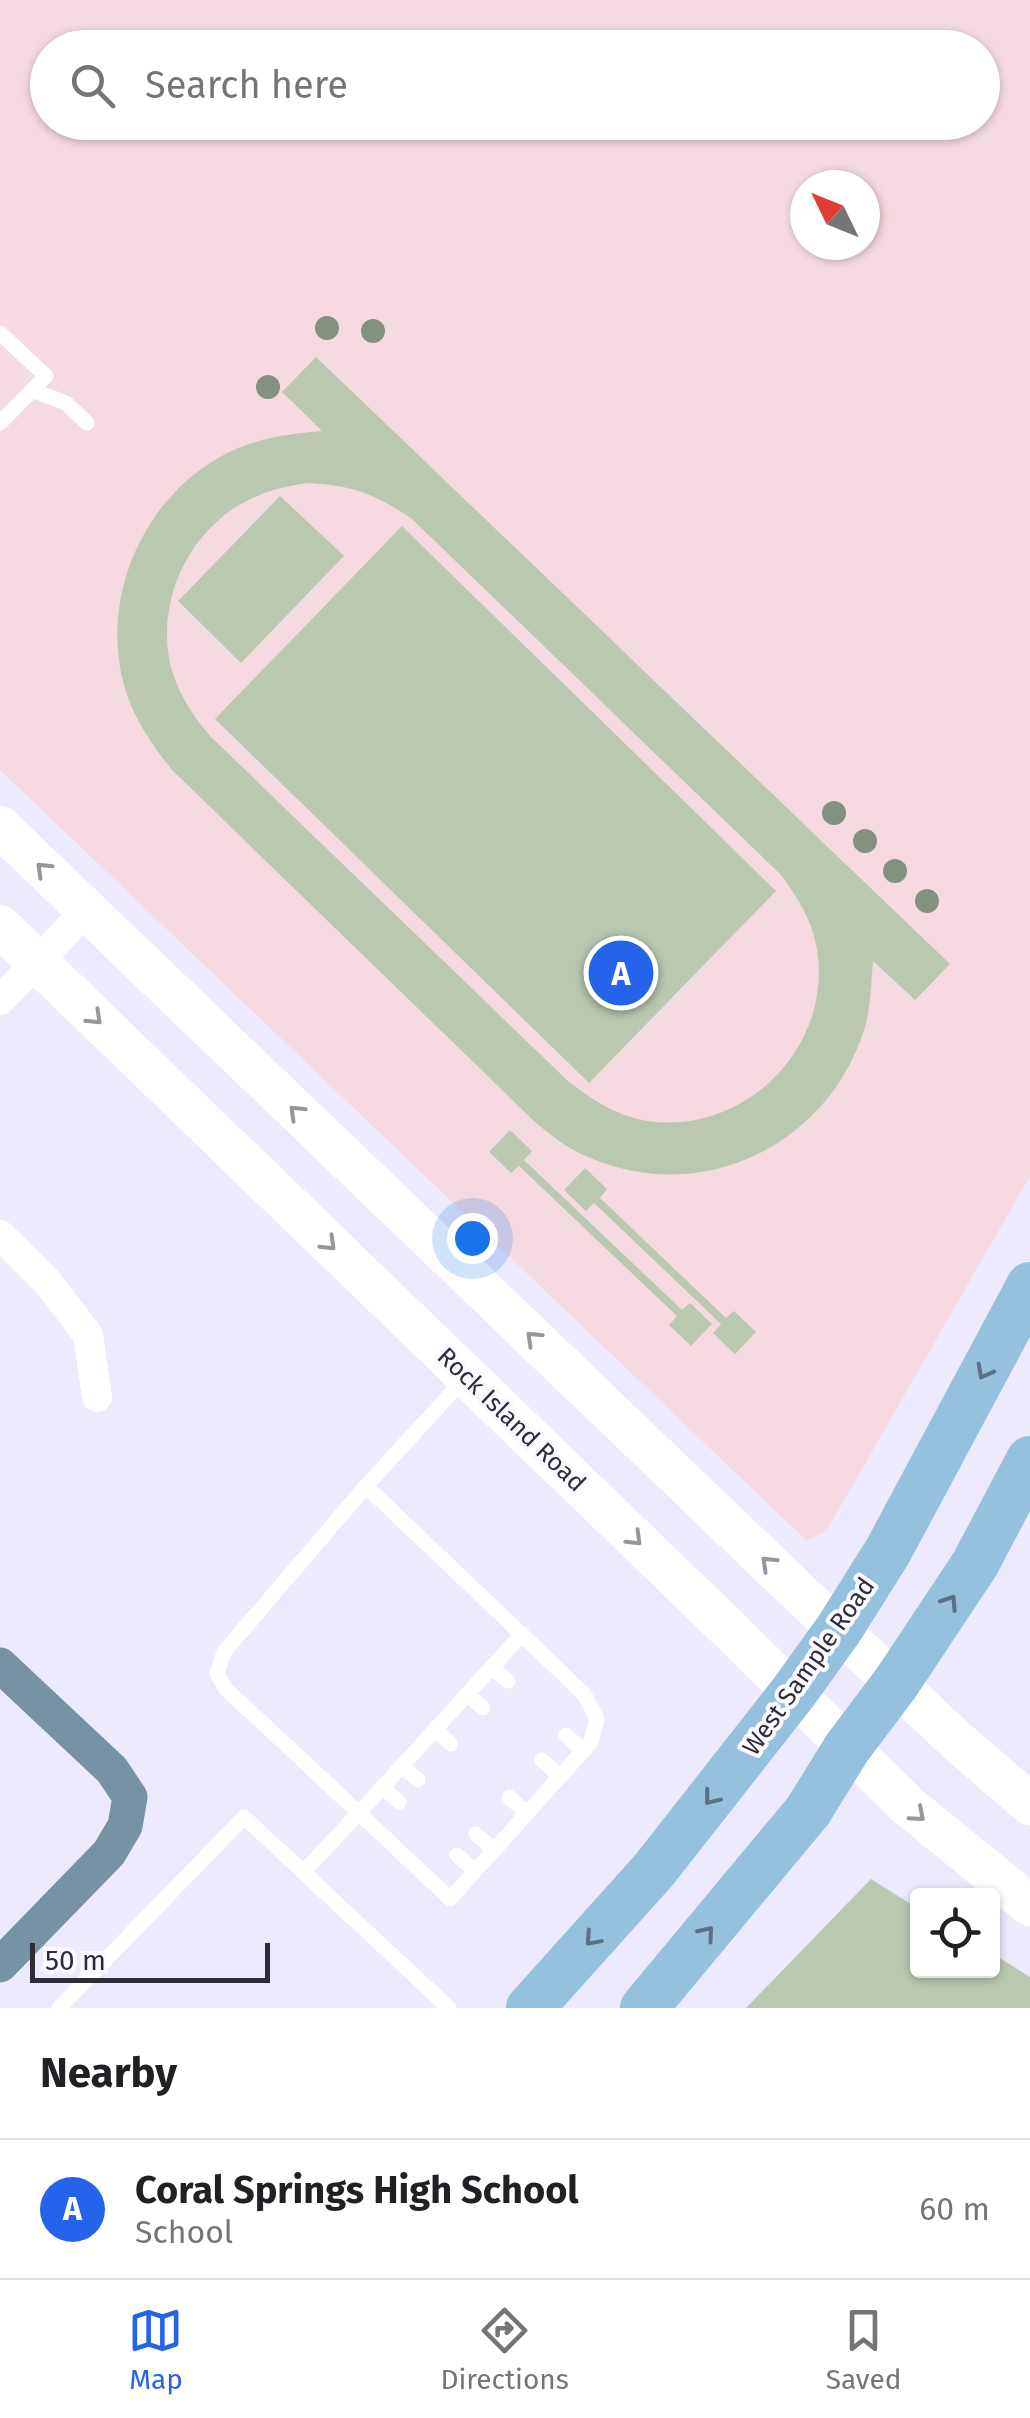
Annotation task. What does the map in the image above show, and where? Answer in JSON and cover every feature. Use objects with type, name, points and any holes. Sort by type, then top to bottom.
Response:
[{"type":"main road","points":[[0,827],[839,1629],[1030,1804]]},
{"type":"main road","name":"Rock Island Road","points":[[0,926],[908,1806],[1030,1905]]},
{"type":"main road","name":"West Sample Road","points":[[530,2008],[654,1870],[793,1694],[839,1629],[897,1534],[1030,1286]]},
{"type":"main road","points":[[644,2008],[808,1811],[975,1564],[1030,1460]]},
{"type":"street","points":[[0,1000],[86,911]]},
{"type":"street","points":[[0,1235],[50,1285],[88,1335],[97,1396]]},
{"type":"lane","points":[[0,334],[46,376],[0,422]]},
{"type":"lane","points":[[32,390],[66,403],[87,423]]},
{"type":"lane","points":[[366,1486],[584,1694],[597,1719],[591,1742],[450,1899],[226,1689],[217,1674],[224,1652],[366,1486],[467,1376]]},
{"type":"lane","points":[[304,1872],[522,1634]]},
{"type":"lane","points":[[492,1667],[508,1681]]},
{"type":"lane","points":[[468,1694],[484,1708]]},
{"type":"lane","points":[[435,1729],[450,1744]]},
{"type":"lane","points":[[566,1735],[583,1751]]},
{"type":"lane","points":[[542,1760],[560,1776]]},
{"type":"lane","points":[[402,1766],[418,1780]]},
{"type":"lane","points":[[382,1787],[398,1802]]},
{"type":"lane","points":[[509,1797],[527,1813]]},
{"type":"lane","points":[[60,2008],[244,1817],[449,2008]]},
{"type":"lane","points":[[476,1834],[494,1850]]},
{"type":"lane","points":[[457,1855],[474,1871]]},
{"type":"shaded area","points":[[0,0],[1030,0],[1030,1176],[827,1530],[807,1541],[0,770]]},
{"type":"green space","points":[[316,357],[950,964],[915,1000],[873,961],[864,1030],[847,1070],[822,1105],[792,1133],[757,1154],[718,1168],[678,1174],[635,1171],[570,1148],[535,1122],[172,770],[151,742],[134,712],[122,677],[117,641],[128,569],[163,506],[188,479],[243,446],[268,438],[322,431],[282,392]],"holes":[[[323,484],[362,492],[412,519],[781,875],[812,930],[818,987],[810,1021],[794,1053],[772,1080],[745,1101],[713,1116],[678,1122],[631,1117],[585,1093],[568,1081],[211,737],[192,712],[173,674],[167,638],[174,589],[184,565],[213,525],[233,509],[274,490]]]},
{"type":"green space","points":[[280,496],[344,556],[241,663],[178,601]]},
{"type":"green space","points":[[402,526],[776,891],[589,1083],[215,719]]},
{"type":"green space","points":[[510,1130],[532,1151],[524,1160],[682,1310],[690,1303],[712,1324],[691,1346],[669,1325],[677,1316],[519,1166],[511,1173],[489,1152]]},
{"type":"green space","points":[[585,1168],[607,1189],[600,1198],[726,1318],[734,1311],[756,1332],[735,1354],[713,1333],[721,1324],[594,1203],[586,1211],[564,1190]]},
{"type":"green space","points":[[871,1879],[910,1904],[910,1978],[1000,1978],[1000,1958],[1030,1977],[1030,2008],[746,2008]]},
{"type":"waterway","points":[[0,1665],[112,1770],[130,1797],[125,1826],[109,1853],[0,1965]]},
{"type":"place","name":"Coral Springs High School","points":[[621,973]]}]
